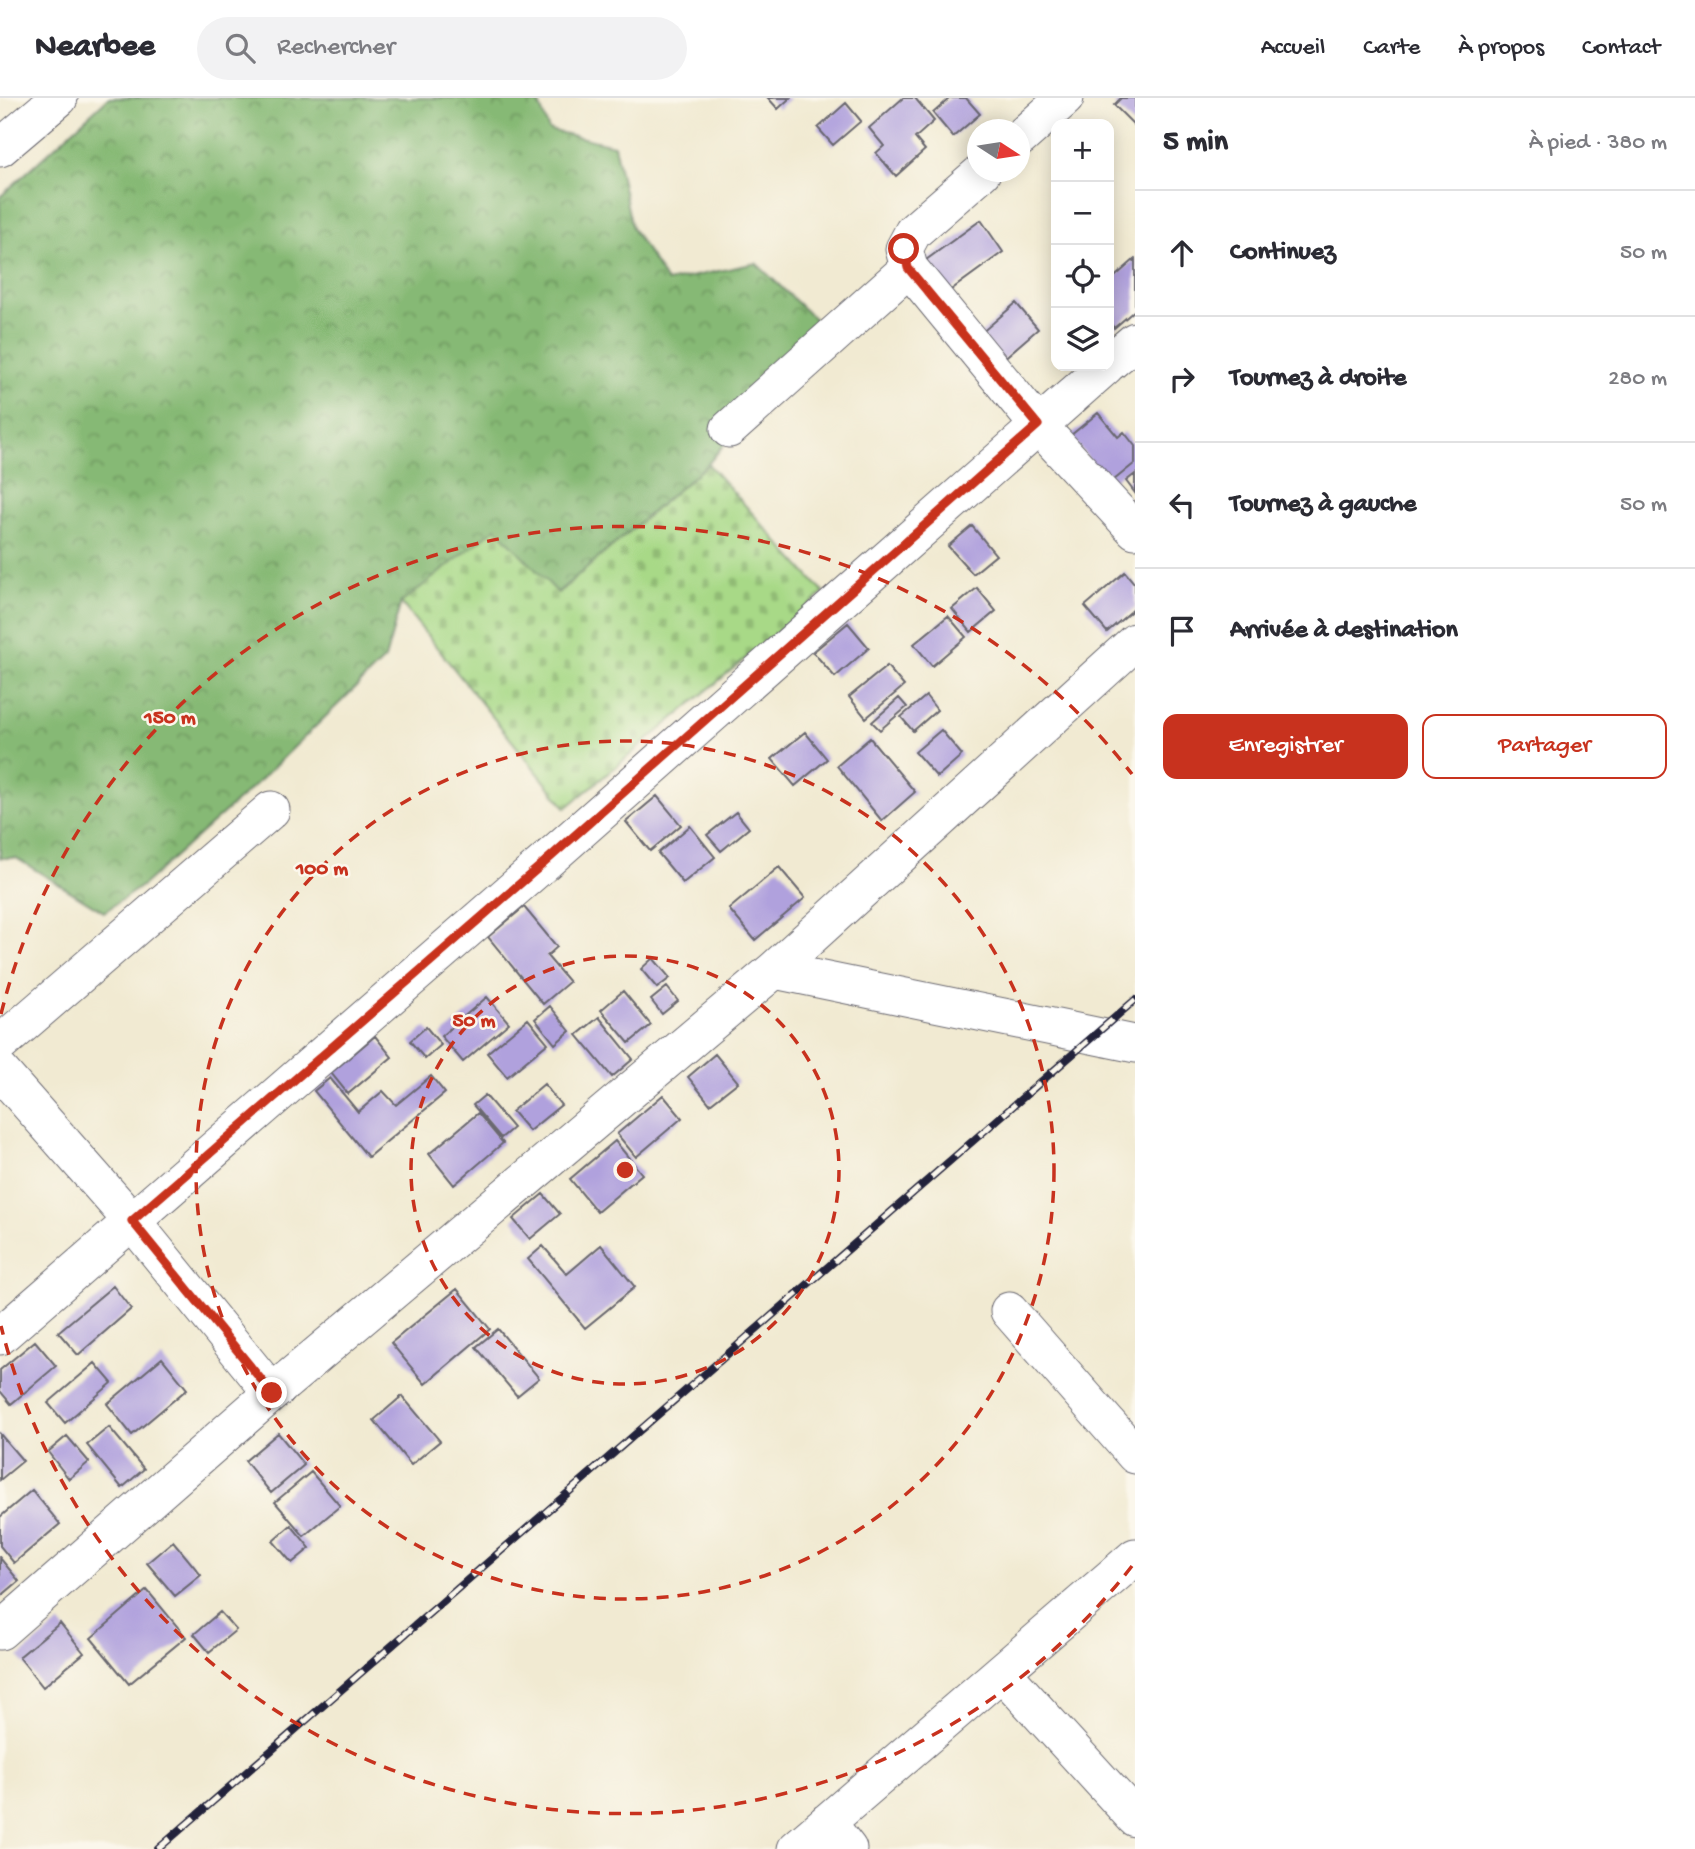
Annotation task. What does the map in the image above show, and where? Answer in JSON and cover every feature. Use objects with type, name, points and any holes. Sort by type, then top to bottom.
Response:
[{"type":"street","points":[[0,148],[59,98]]},
{"type":"street","points":[[1030,129],[1065,98]]},
{"type":"street","points":[[970,182],[913,232],[904,249],[908,268],[1038,425],[1135,530]]},
{"type":"street","points":[[729,429],[908,268]]},
{"type":"street","points":[[1114,359],[1135,341]]},
{"type":"street","points":[[0,1336],[546,861],[1100,371]]},
{"type":"street","points":[[0,1631],[272,1393],[774,970],[1135,642]]},
{"type":"street","points":[[0,1044],[271,810]]},
{"type":"street","points":[[774,970],[1135,1044]]},
{"type":"street","points":[[0,1071],[132,1221],[272,1393]]},
{"type":"street","points":[[1009,1311],[1135,1455]]},
{"type":"street","points":[[796,1849],[837,1836],[1002,1672],[1135,1557]]},
{"type":"street","points":[[1002,1672],[1135,1818]]},
{"type":"green space","points":[[108,98],[537,98],[549,130],[614,145],[632,228],[667,282],[756,263],[822,326],[708,464],[557,593],[401,602],[385,659],[256,784],[143,885],[104,912],[16,858],[0,858],[0,197]]},
{"type":"green space","points":[[708,464],[824,593],[566,808],[401,603],[496,528],[558,593]]},
{"type":"building","points":[[768,98],[790,98],[778,109]]},
{"type":"building","points":[[903,98],[915,98],[934,121],[915,138],[925,150],[896,176],[876,153],[884,146],[869,128]]},
{"type":"building","points":[[950,98],[966,98],[980,114],[974,119],[967,119],[967,125],[953,137],[933,113]]},
{"type":"building","points":[[1121,98],[1135,98],[1135,126],[1114,105]]},
{"type":"building","points":[[846,103],[861,121],[833,145],[818,128]]},
{"type":"building","points":[[981,220],[1003,252],[948,292],[926,260]]},
{"type":"building","points":[[1135,259],[1135,310],[1114,328],[1114,308],[1114,278]]},
{"type":"building","points":[[1016,303],[1038,329],[1002,360],[980,334]]},
{"type":"building","points":[[1098,413],[1118,437],[1124,432],[1135,446],[1135,463],[1109,484],[1070,436]]},
{"type":"building","points":[[1135,474],[1135,493],[1126,481]]},
{"type":"building","points":[[972,526],[996,555],[973,574],[948,546]]},
{"type":"building","points":[[1125,572],[1135,584],[1135,608],[1107,632],[1085,606]]},
{"type":"building","points":[[977,588],[996,611],[971,632],[952,609]]},
{"type":"building","points":[[948,616],[966,637],[932,666],[914,644]]},
{"type":"building","points":[[848,623],[869,648],[835,677],[813,652]]},
{"type":"building","points":[[887,666],[904,686],[866,718],[849,697]]},
{"type":"building","points":[[926,696],[937,710],[913,731],[901,717]]},
{"type":"building","points":[[899,698],[907,707],[880,730],[872,722]]},
{"type":"building","points":[[941,730],[962,755],[937,777],[915,752]]},
{"type":"building","points":[[805,732],[827,759],[795,786],[772,759]]},
{"type":"building","points":[[870,738],[915,792],[882,821],[837,766]]},
{"type":"building","points":[[657,796],[681,825],[650,851],[626,822]]},
{"type":"building","points":[[736,812],[749,828],[721,851],[707,835]]},
{"type":"building","points":[[690,826],[715,857],[683,883],[658,853]]},
{"type":"building","points":[[779,867],[805,898],[755,940],[729,909]]},
{"type":"building","points":[[524,907],[557,947],[547,956],[569,982],[543,1004],[488,937]]},
{"type":"building","points":[[653,958],[670,978],[657,988],[641,969]]},
{"type":"building","points":[[667,987],[678,1001],[662,1014],[651,1000]]},
{"type":"building","points":[[623,991],[651,1025],[629,1043],[601,1010]]},
{"type":"building","points":[[487,997],[509,1023],[463,1062],[441,1036]]},
{"type":"building","points":[[550,1006],[570,1031],[555,1044],[535,1019]]},
{"type":"building","points":[[599,1017],[633,1059],[612,1077],[577,1035]]},
{"type":"building","points":[[528,1019],[548,1043],[507,1077],[487,1053]]},
{"type":"building","points":[[426,1027],[441,1045],[425,1059],[410,1041]]},
{"type":"building","points":[[375,1036],[392,1057],[348,1094],[331,1073]]},
{"type":"building","points":[[715,1054],[738,1082],[710,1104],[688,1077]]},
{"type":"building","points":[[431,1076],[445,1093],[368,1157],[314,1091],[330,1078],[358,1112],[383,1091],[396,1105]]},
{"type":"building","points":[[544,1084],[561,1105],[529,1131],[512,1111]]},
{"type":"building","points":[[485,1095],[513,1128],[501,1138],[473,1105]]},
{"type":"building","points":[[663,1095],[682,1118],[636,1157],[617,1134]]},
{"type":"building","points":[[478,1113],[503,1143],[454,1185],[429,1154]]},
{"type":"building","points":[[615,1141],[642,1174],[597,1212],[570,1179]]},
{"type":"building","points":[[543,1194],[560,1214],[530,1239],[513,1219]]},
{"type":"building","points":[[601,1245],[635,1287],[585,1328],[528,1259],[543,1246],[567,1274]]},
{"type":"building","points":[[113,1286],[131,1309],[78,1355],[58,1332]]},
{"type":"building","points":[[457,1289],[490,1329],[425,1384],[391,1343]]},
{"type":"building","points":[[498,1329],[539,1378],[517,1396],[476,1347]]},
{"type":"building","points":[[35,1341],[56,1366],[11,1404],[0,1391],[0,1370]]},
{"type":"building","points":[[162,1358],[187,1389],[132,1435],[107,1404]]},
{"type":"building","points":[[95,1363],[112,1383],[65,1423],[48,1403]]},
{"type":"building","points":[[402,1396],[440,1441],[411,1465],[374,1420]]},
{"type":"building","points":[[109,1427],[144,1469],[122,1488],[87,1445]]},
{"type":"building","points":[[278,1433],[304,1465],[271,1493],[245,1461]]},
{"type":"building","points":[[0,1434],[23,1461],[0,1480]]},
{"type":"building","points":[[67,1436],[89,1462],[69,1479],[48,1452]]},
{"type":"building","points":[[311,1472],[340,1506],[304,1536],[275,1502]]},
{"type":"building","points":[[32,1490],[60,1524],[14,1563],[0,1546],[0,1517]]},
{"type":"building","points":[[291,1525],[310,1548],[292,1563],[273,1541]]},
{"type":"building","points":[[173,1541],[201,1575],[175,1596],[147,1563]]},
{"type":"building","points":[[0,1558],[19,1581],[0,1597]]},
{"type":"building","points":[[147,1590],[186,1637],[129,1684],[91,1638]]},
{"type":"building","points":[[220,1612],[236,1630],[209,1652],[194,1634]]},
{"type":"building","points":[[60,1623],[84,1653],[43,1687],[19,1657]]},
{"type":"railway","points":[[158,1849],[1135,1000]]},
{"type":"route","points":[[272,1393],[132,1221],[546,861],[1038,425],[908,268],[904,249]]}]
